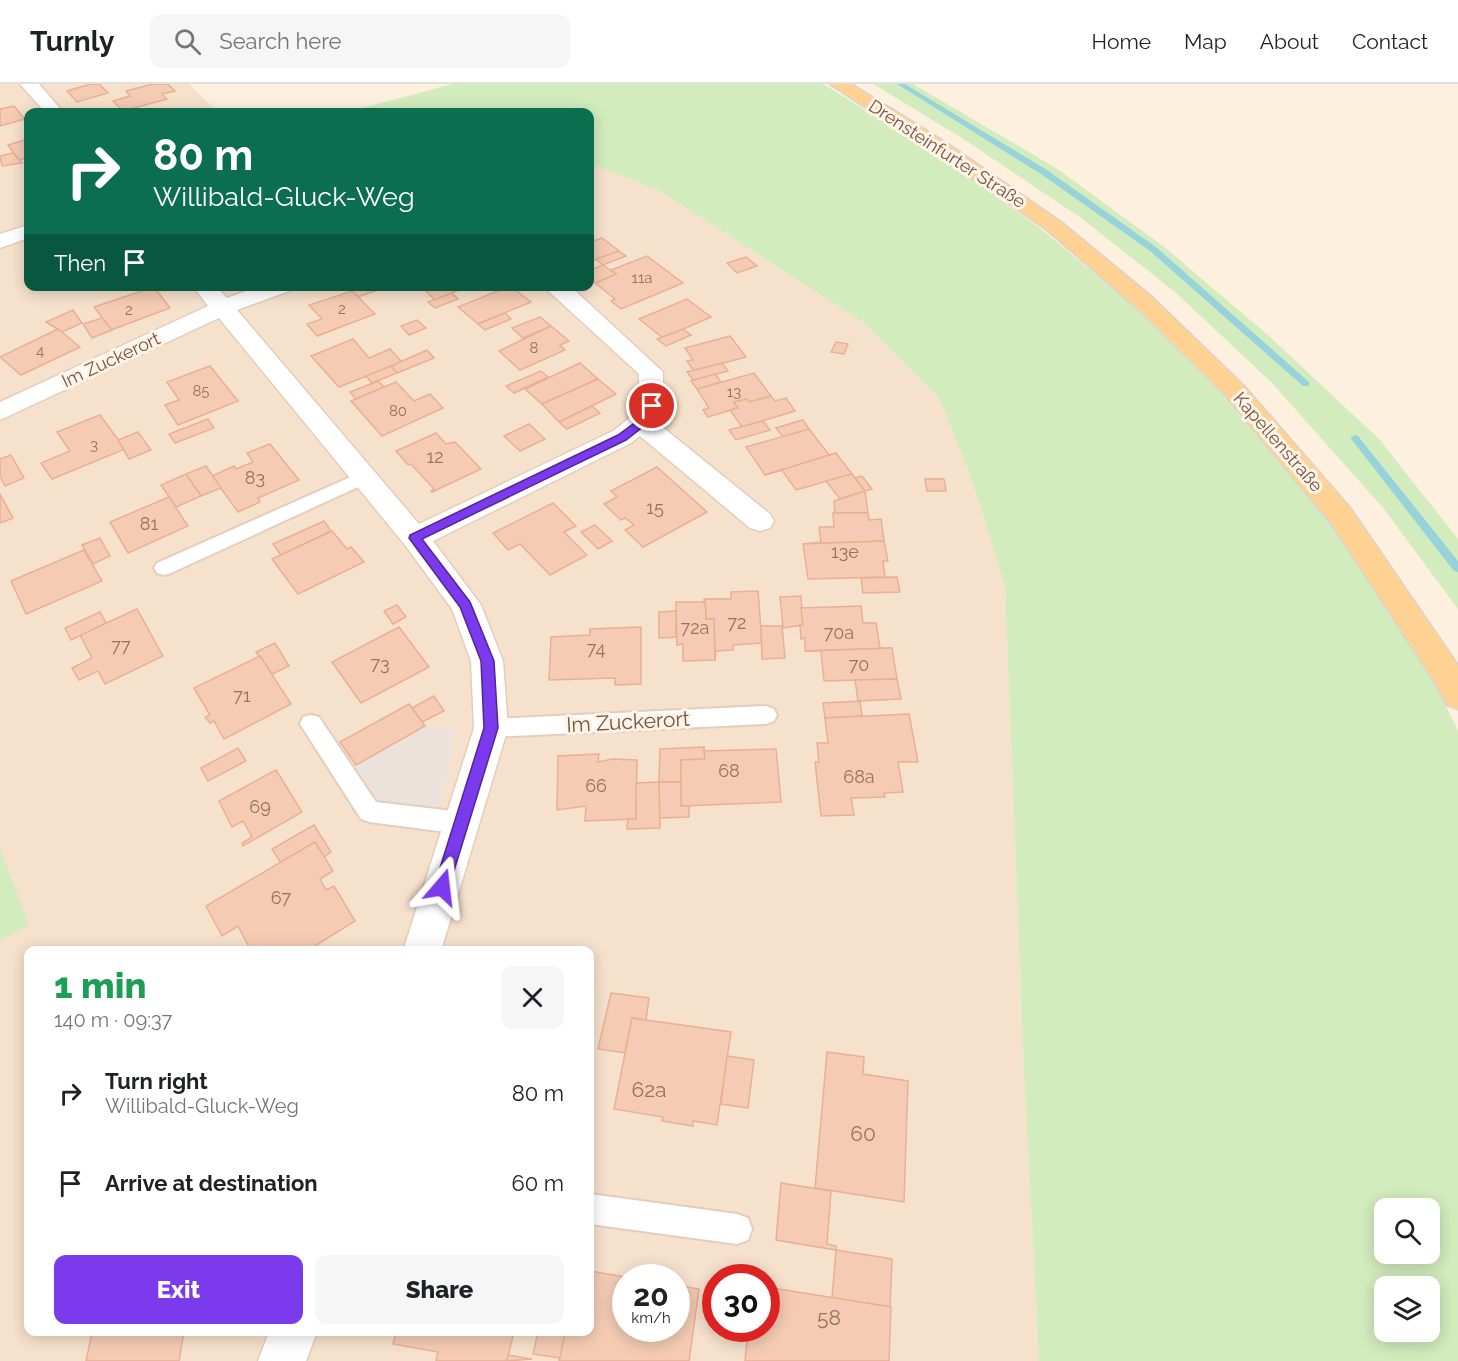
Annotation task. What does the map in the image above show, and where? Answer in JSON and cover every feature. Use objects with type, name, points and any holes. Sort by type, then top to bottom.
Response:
[{"type":"main road","name":"Drensteinfurter Straße","points":[[839,84],[938,146],[1054,226]]},
{"type":"main road","name":"Kapellenstraße","points":[[1054,226],[1144,302],[1234,391],[1341,516],[1444,670],[1458,696]]},
{"type":"street","points":[[29,84],[50,108]]},
{"type":"street","points":[[0,242],[24,233]]},
{"type":"street","name":"Im Zuckerort","points":[[0,412],[213,297],[250,291]]},
{"type":"street","points":[[415,538],[622,437],[641,423],[652,406],[651,372],[562,291]]},
{"type":"street","points":[[213,297],[415,538],[466,605],[487,661],[491,728],[424,946]]},
{"type":"street","points":[[641,423],[760,521]]},
{"type":"street","points":[[282,1361],[291,1336]]},
{"type":"lane","points":[[164,568],[364,477]]},
{"type":"lane","name":"Im Zuckerort","points":[[491,728],[766,715]]},
{"type":"lane","points":[[311,724],[369,812],[462,823]]},
{"type":"lane","points":[[594,1210],[737,1228]]},
{"type":"shaded area","points":[[0,84],[189,84],[214,108],[24,108],[24,291],[594,291],[594,165],[660,191],[864,323],[939,398],[972,480],[1005,587],[1024,1070],[1039,1361],[0,1361]]},
{"type":"shaded area","points":[[409,704],[426,728],[455,726],[449,767],[437,810],[380,803],[340,742]]},
{"type":"green space","points":[[453,84],[823,84],[929,149],[1041,229],[1131,304],[1221,393],[1327,519],[1426,666],[1458,731],[1458,1361],[1039,1361],[1024,1070],[1005,587],[972,480],[939,398],[864,323],[660,191],[594,165],[594,108],[362,108]]},
{"type":"green space","points":[[873,84],[913,84],[1056,168],[1163,246],[1269,336],[1379,439],[1458,539],[1458,609],[1384,509],[1272,383],[1175,292],[1081,218],[962,138]]},
{"type":"green space","points":[[0,848],[29,925],[0,941]]},
{"type":"building","points":[[99,84],[108,93],[77,102],[67,91]]},
{"type":"building","points":[[153,84],[168,84],[175,91],[162,94],[167,99],[134,108],[120,108],[113,101],[130,96],[126,91]]},
{"type":"building","points":[[14,106],[24,119],[0,126],[0,109]]},
{"type":"building","points":[[24,140],[24,159],[19,160],[8,145]]},
{"type":"building","points":[[13,153],[22,163],[2,166],[0,156]]},
{"type":"building","points":[[602,238],[619,251],[594,260],[594,241]]},
{"type":"building","points":[[619,251],[626,256],[603,265],[596,259]]},
{"type":"building","points":[[647,256],[683,283],[621,309],[611,301],[615,299],[595,283],[616,274],[611,270]]},
{"type":"building","points":[[746,257],[757,266],[737,273],[727,263]]},
{"type":"building","points":[[603,265],[616,274],[595,283],[594,268]]},
{"type":"building","points":[[142,291],[157,291],[170,308],[111,330],[94,307]]},
{"type":"building","points":[[352,291],[375,291],[358,297]]},
{"type":"building","points":[[352,291],[375,314],[317,336],[307,324],[322,319],[309,305]]},
{"type":"building","points":[[426,291],[456,291],[435,300]]},
{"type":"building","points":[[498,291],[517,291],[531,302],[478,324],[458,307]]},
{"type":"building","points":[[452,293],[458,299],[435,308],[428,302]]},
{"type":"building","points":[[687,299],[711,317],[663,338],[639,319]]},
{"type":"building","points":[[73,310],[82,323],[62,332],[46,322]]},
{"type":"building","points":[[505,313],[511,319],[485,330],[478,324]]},
{"type":"building","points":[[540,317],[551,326],[523,338],[512,328]]},
{"type":"building","points":[[102,318],[112,330],[92,338],[83,324]]},
{"type":"building","points":[[417,320],[426,328],[409,335],[401,326]]},
{"type":"building","points":[[551,326],[569,341],[560,345],[565,350],[520,370],[499,351]]},
{"type":"building","points":[[58,329],[80,347],[21,375],[0,357]]},
{"type":"building","points":[[683,329],[691,335],[666,346],[657,339]]},
{"type":"building","points":[[730,336],[746,357],[694,371],[687,361],[693,360],[685,348]]},
{"type":"building","points":[[353,339],[369,358],[390,349],[402,362],[339,387],[311,356]]},
{"type":"building","points":[[836,342],[848,344],[844,354],[831,352]]},
{"type":"building","points":[[427,350],[434,358],[397,373],[391,366]]},
{"type":"building","points":[[580,363],[598,379],[542,404],[525,389]]},
{"type":"building","points":[[722,363],[728,371],[693,380],[687,372]]},
{"type":"building","points":[[210,366],[238,401],[178,425],[165,405],[179,400],[167,382]]},
{"type":"building","points":[[391,366],[397,373],[372,383],[366,376]]},
{"type":"building","points":[[541,371],[548,377],[514,393],[506,386]]},
{"type":"building","points":[[754,373],[771,396],[749,402],[747,399],[734,402],[738,408],[708,417],[703,410],[709,408],[697,389]]},
{"type":"building","points":[[715,374],[721,382],[697,389],[691,381]]},
{"type":"building","points":[[598,379],[616,394],[559,422],[542,404]]},
{"type":"building","points":[[378,381],[384,387],[356,399],[350,392]]},
{"type":"building","points":[[396,382],[414,401],[430,394],[443,408],[382,436],[351,401]]},
{"type":"building","points":[[771,396],[775,401],[786,398],[795,411],[742,427],[730,410],[738,408],[734,402],[747,399],[749,402]]},
{"type":"building","points":[[592,406],[600,413],[567,429],[559,422]]},
{"type":"building","points":[[100,415],[125,449],[52,479],[41,463],[70,451],[57,432]]},
{"type":"building","points":[[208,419],[214,428],[175,443],[169,434]]},
{"type":"building","points":[[803,420],[809,429],[783,437],[776,428]]},
{"type":"building","points":[[763,421],[770,430],[736,440],[729,430]]},
{"type":"building","points":[[529,424],[545,439],[520,451],[504,436]]},
{"type":"building","points":[[809,429],[829,455],[836,453],[765,475],[746,447]]},
{"type":"building","points":[[138,432],[151,450],[129,459],[118,440]]},
{"type":"building","points":[[436,433],[446,444],[455,442],[481,469],[432,492],[434,489],[396,451]]},
{"type":"building","points":[[270,444],[299,480],[258,498],[260,502],[238,512],[212,476],[234,466],[236,469],[253,462],[247,453]]},
{"type":"building","points":[[836,453],[852,474],[796,490],[782,470],[765,475]]},
{"type":"building","points":[[11,455],[24,478],[5,486],[0,476],[0,459]]},
{"type":"building","points":[[206,466],[221,488],[201,496],[186,474]]},
{"type":"building","points":[[657,467],[707,512],[643,547],[625,530],[634,525],[625,518],[621,520],[604,504],[617,497],[611,491]]},
{"type":"building","points":[[186,474],[201,496],[176,507],[161,485]]},
{"type":"building","points":[[852,474],[865,491],[840,499],[826,481]]},
{"type":"building","points":[[862,476],[872,489],[865,491],[855,478]]},
{"type":"building","points":[[925,479],[944,479],[946,491],[927,491]]},
{"type":"building","points":[[865,491],[868,513],[835,513],[834,501]]},
{"type":"building","points":[[0,494],[13,518],[0,523]]},
{"type":"building","points":[[169,497],[188,526],[128,553],[110,522]]},
{"type":"building","points":[[553,503],[576,526],[564,532],[587,555],[550,575],[520,544],[508,550],[493,533]]},
{"type":"building","points":[[833,513],[868,513],[869,520],[881,519],[884,541],[803,544],[821,542],[819,527],[834,527]]},
{"type":"building","points":[[324,521],[331,531],[281,555],[273,544]]},
{"type":"building","points":[[595,525],[612,541],[598,549],[581,532]]},
{"type":"building","points":[[332,531],[347,549],[351,547],[364,562],[298,594],[272,559]]},
{"type":"building","points":[[100,538],[110,556],[93,564],[82,545]]},
{"type":"building","points":[[884,541],[888,561],[883,561],[885,577],[808,579],[803,544]]},
{"type":"building","points":[[84,550],[102,581],[26,614],[11,581]]},
{"type":"building","points":[[897,577],[900,592],[863,593],[861,578]]},
{"type":"building","points":[[758,591],[762,643],[733,645],[733,650],[716,651],[715,660],[714,619],[706,619],[705,599],[731,599],[731,592]]},
{"type":"building","points":[[801,596],[803,625],[783,628],[780,597]]},
{"type":"building","points":[[704,599],[706,619],[714,619],[715,660],[683,661],[683,644],[677,645],[676,602],[704,602]]},
{"type":"building","points":[[397,605],[406,617],[393,624],[384,611]]},
{"type":"building","points":[[861,606],[863,623],[876,623],[880,648],[892,648],[805,651],[805,638],[801,639],[800,625],[803,625],[801,608]]},
{"type":"building","points":[[137,609],[163,656],[105,684],[98,671],[79,680],[72,668],[92,658],[80,635]]},
{"type":"building","points":[[676,611],[676,637],[659,638],[659,612]]},
{"type":"building","points":[[100,612],[106,623],[71,640],[65,628]]},
{"type":"building","points":[[761,626],[782,626],[785,658],[762,659]]},
{"type":"building","points":[[399,627],[429,667],[361,703],[332,662]]},
{"type":"building","points":[[641,627],[641,684],[615,685],[615,678],[549,680],[551,637],[590,635],[590,629]]},
{"type":"building","points":[[275,643],[289,666],[272,674],[256,652]]},
{"type":"building","points":[[892,648],[897,679],[824,681],[821,651],[805,651]]},
{"type":"building","points":[[260,656],[291,704],[224,739],[214,721],[210,723],[205,717],[210,715],[194,688]]},
{"type":"building","points":[[897,679],[901,699],[858,701],[855,680]]},
{"type":"building","points":[[434,696],[444,711],[422,722],[412,708]]},
{"type":"building","points":[[860,701],[862,716],[825,718],[823,703]]},
{"type":"building","points":[[409,704],[425,726],[356,765],[340,742]]},
{"type":"building","points":[[909,714],[918,762],[898,762],[903,792],[884,793],[885,797],[851,798],[854,815],[821,816],[815,762],[819,762],[817,743],[828,743],[825,718]]},
{"type":"building","points":[[704,747],[705,759],[681,760],[681,782],[659,782],[660,749]]},
{"type":"building","points":[[238,748],[246,761],[208,781],[201,768]]},
{"type":"building","points":[[776,749],[781,802],[681,806],[681,760],[705,759],[704,751]]},
{"type":"building","points":[[599,754],[598,762],[612,759],[637,760],[636,819],[585,821],[586,806],[557,810],[558,756]]},
{"type":"building","points":[[276,770],[302,812],[243,846],[242,843],[252,837],[243,821],[232,827],[219,801]]},
{"type":"building","points":[[659,782],[681,782],[681,806],[689,806],[689,817],[659,818]]},
{"type":"building","points":[[659,782],[660,828],[627,829],[628,819],[636,819],[636,783]]},
{"type":"building","points":[[314,825],[331,852],[324,857],[315,842],[281,863],[272,849]]},
{"type":"building","points":[[315,842],[333,871],[320,879],[326,890],[334,886],[355,921],[315,946],[248,946],[238,926],[222,936],[206,906]]},
{"type":"building","points":[[611,993],[649,998],[646,1020],[632,1018],[625,1053],[598,1049]]},
{"type":"building","points":[[632,1018],[731,1032],[717,1125],[693,1121],[693,1126],[662,1121],[663,1117],[614,1109]]},
{"type":"building","points":[[827,1052],[864,1057],[863,1074],[908,1081],[904,1202],[815,1188]]},
{"type":"building","points":[[727,1056],[754,1060],[748,1108],[721,1104]]},
{"type":"building","points":[[781,1183],[831,1191],[827,1244],[836,1246],[836,1250],[776,1240]]},
{"type":"building","points":[[836,1250],[892,1259],[890,1307],[832,1298]]},
{"type":"building","points":[[594,1272],[612,1275],[612,1342],[690,1342],[690,1287],[699,1289],[689,1361],[559,1361],[564,1336],[594,1336]]},
{"type":"building","points":[[780,1289],[891,1307],[889,1361],[745,1361],[747,1342],[780,1342]]},
{"type":"building","points":[[91,1336],[183,1336],[179,1361],[86,1361]]},
{"type":"building","points":[[395,1336],[513,1336],[507,1361],[436,1361],[438,1352],[393,1344]]},
{"type":"building","points":[[537,1336],[564,1336],[560,1358],[533,1354]]},
{"type":"building","points":[[508,1355],[532,1359],[507,1361]]},
{"type":"waterway","points":[[900,84],[1044,172],[1153,249],[1306,384]]},
{"type":"waterway","points":[[1355,438],[1458,568]]},
{"type":"route","points":[[442,887],[491,728],[487,661],[466,605],[415,538],[622,437],[641,423],[652,406]]}]
